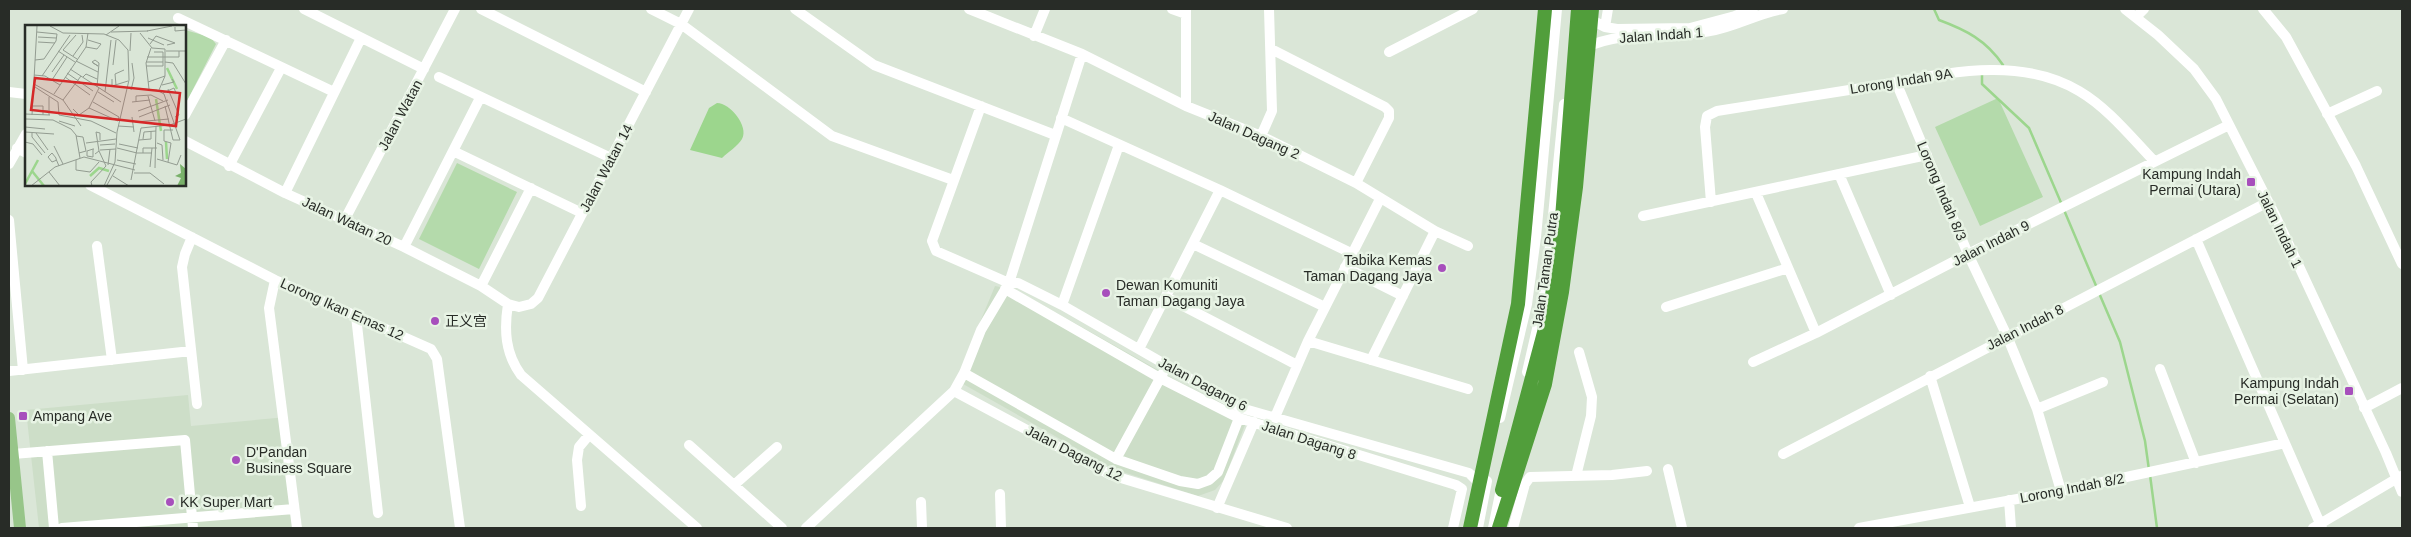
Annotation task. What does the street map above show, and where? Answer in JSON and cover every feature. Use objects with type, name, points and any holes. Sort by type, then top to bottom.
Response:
[{"type":"highway","points":[[1470,528],[1518,304],[1545,9]]},
{"type":"highway","points":[[1493,528],[1550,310],[1561,231],[1576,9]]},
{"type":"highway","points":[[1499,528],[1549,366],[1569,250],[1592,9]]},
{"type":"highway","points":[[1532,426],[1542,361],[1542,307]]},
{"type":"main road","points":[[9,418],[20,528]]},
{"type":"street","points":[[304,9],[424,69]]},
{"type":"street","name":"Jalan Watan","points":[[344,221],[455,9]]},
{"type":"street","points":[[481,9],[646,92]]},
{"type":"street","points":[[651,9],[681,24],[832,136],[953,180]]},
{"type":"street","name":"Jalan Watan 14","points":[[508,304],[519,307],[531,304],[538,298],[689,9]]},
{"type":"street","points":[[795,9],[874,65],[1055,135]]},
{"type":"street","name":"Jalan Dagang 2","points":[[969,9],[1082,54],[1186,106],[1261,136],[1356,183],[1436,231],[1468,246]]},
{"type":"street","points":[[1034,36],[1044,9]]},
{"type":"street","points":[[1172,9],[1186,12],[1186,106]]},
{"type":"street","points":[[1261,136],[1272,111],[1269,9]]},
{"type":"street","points":[[1389,52],[1473,9]]},
{"type":"street","name":"Jalan Taman Putra","points":[[1478,528],[1489,466],[1527,304],[1536,237],[1557,9]]},
{"type":"street","name":"Jalan Taman Putra","points":[[1493,528],[1542,307],[1569,56],[1576,9]]},
{"type":"street","name":"Jalan Indah 1","points":[[1576,9],[1584,16],[1604,27],[1616,29],[1690,28],[1735,16],[1753,9]]},
{"type":"street","points":[[1604,27],[1608,9]]},
{"type":"street","name":"Jalan Indah 1","points":[[1569,56],[1607,39],[1712,31],[1783,9]]},
{"type":"street","name":"Jalan Indah 1","points":[[2125,9],[2158,35],[2205,82],[2268,202],[2364,408],[2400,477],[2402,492]]},
{"type":"street","points":[[2136,17],[2144,9]]},
{"type":"street","points":[[2263,9],[2286,37],[2356,166],[2402,264]]},
{"type":"street","points":[[178,18],[334,92]]},
{"type":"street","points":[[285,192],[361,38]]},
{"type":"street","points":[[186,113],[226,40]]},
{"type":"street","points":[[1271,49],[1385,106],[1389,111],[1389,118],[1356,183]]},
{"type":"street","points":[[806,528],[954,391],[964,373],[981,330],[1007,286],[1082,54]]},
{"type":"street","points":[[229,166],[281,68]]},
{"type":"street","name":"Lorong Indah 9A","points":[[1711,202],[1705,127],[1706,116],[1717,111],[1950,72],[1994,69],[2015,71],[2051,79],[2080,91],[2115,120],[2154,161]]},
{"type":"street","points":[[440,77],[480,98],[611,158]]},
{"type":"street","name":"Lorong Indah 8/3","points":[[1896,82],[1968,254],[2007,336],[2037,409],[2061,491]]},
{"type":"street","points":[[2327,114],[2377,91]]},
{"type":"street","points":[[9,92],[25,94]]},
{"type":"street","points":[[404,247],[480,98]]},
{"type":"street","points":[[981,106],[953,180],[932,247],[943,255],[1007,286]]},
{"type":"street","points":[[1061,118],[1220,190],[1351,254]]},
{"type":"street","name":"Jalan Indah 9","points":[[1753,362],[1816,333],[1968,254],[2229,125]]},
{"type":"street","points":[[9,164],[22,151],[25,138]]},
{"type":"street","name":"Jalan Watan 20","points":[[186,142],[229,166],[344,221],[404,247],[481,286],[508,304]]},
{"type":"street","points":[[1062,305],[1119,145]]},
{"type":"street","points":[[453,151],[582,213]]},
{"type":"street","points":[[1644,216],[1927,155]]},
{"type":"street","points":[[1839,174],[1891,294]]},
{"type":"street","name":"Lorong Ikan Emas 12","points":[[92,186],[275,280],[431,349],[437,359],[460,528]]},
{"type":"street","points":[[481,286],[530,188]]},
{"type":"street","points":[[1139,349],[1220,190]]},
{"type":"street","points":[[1756,193],[1816,333]]},
{"type":"street","points":[[1275,417],[1308,341],[1380,199]]},
{"type":"street","name":"Jalan Indah 8","points":[[1783,454],[2268,202]]},
{"type":"street","points":[[9,220],[23,370]]},
{"type":"street","points":[[1371,360],[1436,231]]},
{"type":"street","points":[[192,237],[184,254],[182,267],[197,404]]},
{"type":"street","points":[[2196,239],[2319,527],[2400,477]]},
{"type":"street","points":[[1193,244],[1325,307]]},
{"type":"street","points":[[97,246],[112,360]]},
{"type":"street","points":[[1344,267],[1403,296]]},
{"type":"street","points":[[1666,307],[1788,268]]},
{"type":"street","points":[[275,280],[269,308],[296,528]]},
{"type":"street","name":"Jalan Dagang 6","points":[[1007,286],[1018,283],[1062,305],[1241,408],[1469,473]]},
{"type":"street","name":"Jalan Dagang 8","points":[[1007,286],[1160,378],[1239,418],[1462,489],[1453,528]]},
{"type":"street","points":[[1166,298],[1297,365]]},
{"type":"street","points":[[508,304],[506,336],[512,363],[536,390],[698,528]]},
{"type":"street","points":[[356,316],[378,513]]},
{"type":"street","points":[[1308,341],[1468,389]]},
{"type":"street","points":[[9,371],[191,352]]},
{"type":"street","points":[[1576,476],[1591,416],[1592,397],[1579,352]]},
{"type":"street","points":[[1116,460],[1167,366]]},
{"type":"street","points":[[2160,369],[2196,463]]},
{"type":"street","points":[[964,373],[1116,460],[1180,481],[1198,484],[1209,480],[1218,472],[1239,418]]},
{"type":"street","points":[[1930,376],[1970,507]]},
{"type":"street","points":[[2037,409],[2103,382]]},
{"type":"street","points":[[2364,408],[2402,388]]},
{"type":"street","name":"Jalan Dagang 12","points":[[954,391],[1111,475],[1287,528]]},
{"type":"street","points":[[1217,508],[1254,422]]},
{"type":"street","points":[[581,506],[576,460],[579,447],[589,435]]},
{"type":"street","points":[[13,454],[185,440],[193,528]]},
{"type":"street","name":"Lorong Indah 8/2","points":[[1859,528],[2061,491],[2284,443]]},
{"type":"street","points":[[689,445],[782,528]]},
{"type":"street","points":[[734,485],[777,447]]},
{"type":"street","points":[[47,451],[54,528]]},
{"type":"street","points":[[1469,473],[1489,466]]},
{"type":"street","points":[[1668,469],[1682,528]]},
{"type":"street","points":[[1513,528],[1525,484],[1530,477],[1647,471]]},
{"type":"street","points":[[1469,473],[1480,481],[1485,491]]},
{"type":"street","points":[[1000,494],[1001,528]]},
{"type":"street","points":[[2009,500],[2012,528]]},
{"type":"street","points":[[921,502],[922,528]]},
{"type":"street","points":[[62,528],[294,509]]},
{"type":"shaded area","points":[[186,30],[210,37],[216,44],[186,103]]},
{"type":"shaded area","points":[[1998,98],[2043,197],[1980,226],[1935,127]]},
{"type":"shaded area","points":[[717,103],[732,111],[741,122],[743,128],[742,139],[722,158],[690,150],[709,108]]},
{"type":"shaded area","points":[[457,163],[517,192],[479,269],[419,239]]},
{"type":"shaded area","points":[[995,286],[1016,290],[1174,379],[1248,417],[1224,480],[1215,490],[1198,496],[1123,472],[1108,466],[956,380]]},
{"type":"shaded area","points":[[188,395],[191,426],[287,417],[302,528],[39,528],[26,410]]},
{"type":"waterway","points":[[1934,9],[1939,20],[1967,32],[1982,42],[1996,56],[2002,66]]},
{"type":"waterway","points":[[1982,73],[1982,84],[2029,128],[2062,205]]},
{"type":"waterway","points":[[2064,210],[2097,288]]},
{"type":"waterway","points":[[2099,293],[2120,342],[2145,441],[2149,470]]},
{"type":"waterway","points":[[2150,475],[2157,528]]},
{"type":"place","name":"Kampung Indah Permai (Utara)","points":[[2251,182]]},
{"type":"place","name":"Tabika Kemas Taman Dagang Jaya","points":[[1442,268]]},
{"type":"place","name":"Dewan Komuniti Taman Dagang Jaya","points":[[1106,293]]},
{"type":"place","name":"正义宫","points":[[435,321]]},
{"type":"place","name":"Kampung Indah Permai (Selatan)","points":[[2349,391]]},
{"type":"place","name":"Ampang Ave","points":[[23,416]]},
{"type":"place","name":"D'Pandan Business Square","points":[[236,460]]},
{"type":"place","name":"KK Super Mart","points":[[170,502]]}]
